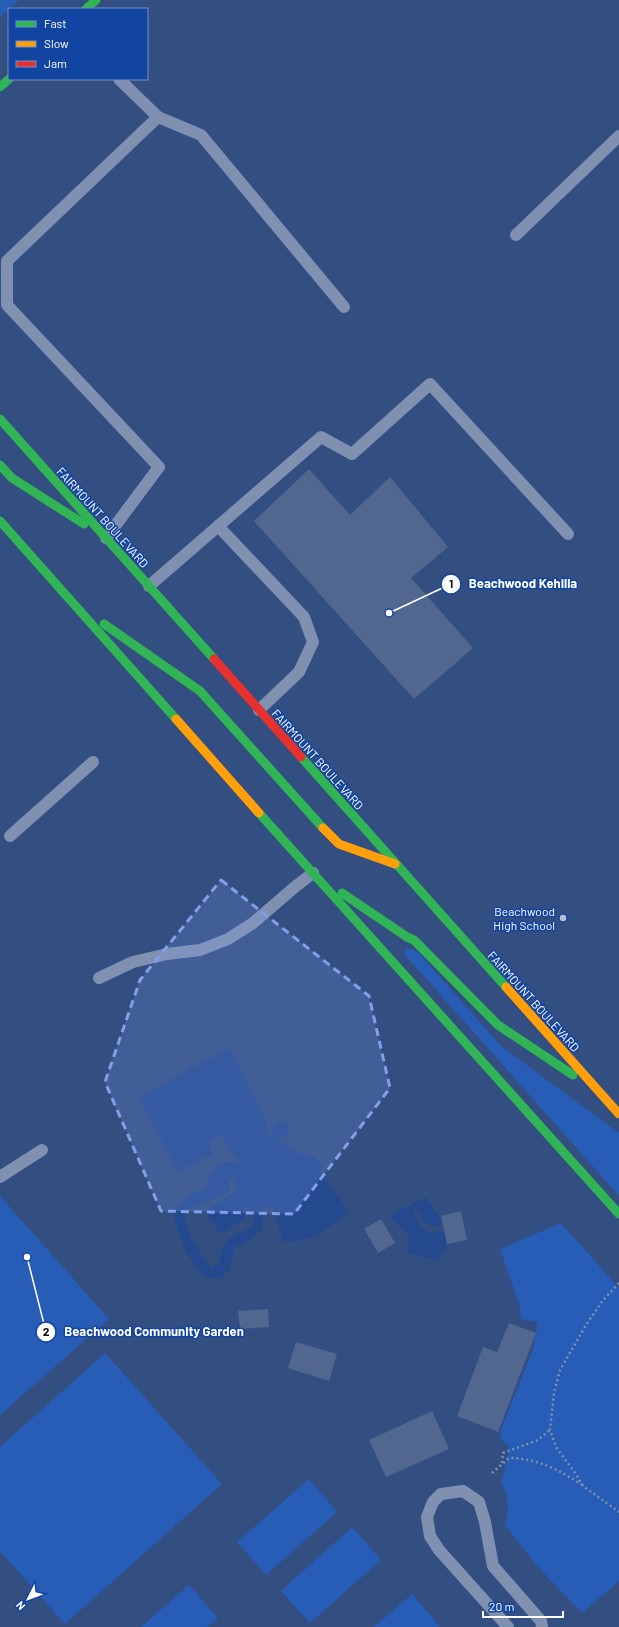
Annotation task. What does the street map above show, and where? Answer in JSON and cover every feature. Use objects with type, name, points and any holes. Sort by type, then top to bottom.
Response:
[{"type":"main road","points":[[87,8],[96,0]]},
{"type":"main road","points":[[0,87],[8,80]]},
{"type":"main road","name":"FAIRMOUNT BOULEVARD","points":[[0,419],[619,1114]]},
{"type":"main road","points":[[0,465],[12,478],[106,538]]},
{"type":"main road","points":[[0,521],[431,1006],[619,1214]]},
{"type":"main road","points":[[73,603],[200,691],[304,808],[339,844],[396,864]]},
{"type":"main road","points":[[313,873],[407,937],[414,940],[498,1025],[598,1090]]},
{"type":"lane","points":[[120,80],[158,117],[200,135],[344,307]]},
{"type":"lane","points":[[106,538],[159,467],[6,305],[7,261],[158,117]]},
{"type":"lane","points":[[516,235],[619,136]]},
{"type":"lane","points":[[149,586],[321,437],[352,454],[430,384],[568,534]]},
{"type":"lane","points":[[218,526],[304,617],[313,642],[299,672],[259,710]]},
{"type":"lane","points":[[10,836],[93,762]]},
{"type":"lane","points":[[99,978],[133,962],[167,954],[200,950],[228,939],[253,923],[313,873]]},
{"type":"lane","points":[[0,1177],[42,1150]]},
{"type":"lane","points":[[508,1627],[439,1550],[430,1536],[427,1517],[433,1502],[441,1494],[463,1491],[479,1502],[485,1522],[493,1566],[541,1621],[542,1627]]},
{"type":"path","points":[[584,1486],[556,1447],[550,1430],[554,1393],[560,1370],[586,1325],[603,1300],[619,1283]]},
{"type":"path","points":[[502,1463],[503,1453],[538,1440],[550,1430]]},
{"type":"path","points":[[492,1473],[509,1458],[520,1458],[538,1462],[560,1470],[619,1512]]},
{"type":"highlighted area","points":[[221,880],[369,996],[390,1088],[294,1214],[161,1211],[105,1082],[140,980]]},
{"type":"shaded area","points":[[0,0],[19,0],[10,8],[8,8],[8,10],[0,17]]},
{"type":"shaded area","points":[[406,948],[418,952],[501,1046],[619,1133],[619,1196],[407,957],[404,953]]},
{"type":"shaded area","points":[[229,1048],[266,1118],[270,1136],[272,1135],[273,1126],[277,1122],[282,1121],[289,1126],[289,1133],[277,1141],[305,1156],[313,1156],[321,1164],[321,1176],[339,1197],[348,1212],[333,1225],[318,1234],[302,1240],[283,1242],[273,1205],[263,1209],[261,1229],[258,1234],[249,1241],[235,1247],[231,1264],[226,1273],[217,1279],[208,1277],[199,1270],[184,1246],[175,1221],[174,1212],[189,1194],[204,1190],[208,1184],[210,1174],[220,1163],[233,1162],[237,1165],[239,1161],[231,1151],[222,1135],[208,1143],[213,1154],[178,1172],[139,1097]],"holes":[[[229,1179],[232,1179],[237,1185],[237,1190],[205,1211],[220,1234],[246,1218],[241,1208],[242,1207],[247,1207],[253,1215],[254,1220],[248,1228],[231,1237],[224,1244],[218,1265],[211,1268],[188,1231],[185,1221],[186,1211],[227,1193],[229,1191]]]},
{"type":"shaded area","points":[[0,1196],[109,1319],[0,1415]]},
{"type":"shaded area","points":[[426,1197],[443,1224],[435,1227],[424,1221],[417,1209],[414,1209],[412,1212],[424,1230],[432,1233],[445,1231],[446,1239],[444,1251],[436,1260],[416,1254],[408,1255],[407,1234],[402,1227],[389,1216]]},
{"type":"shaded area","points":[[561,1223],[619,1288],[619,1581],[582,1613],[537,1566],[505,1525],[508,1504],[506,1493],[501,1483],[509,1446],[501,1440],[500,1432],[533,1349],[538,1322],[521,1319],[520,1307],[500,1249]]},
{"type":"shaded area","points":[[105,1353],[222,1484],[65,1624],[0,1551],[0,1447]]},
{"type":"shaded area","points":[[309,1479],[337,1512],[266,1575],[237,1542]]},
{"type":"shaded area","points":[[352,1527],[381,1560],[310,1623],[281,1591]]},
{"type":"shaded area","points":[[189,1585],[218,1618],[207,1627],[141,1627]]},
{"type":"shaded area","points":[[412,1594],[440,1627],[374,1627]]},
{"type":"building","points":[[309,469],[350,515],[390,477],[448,547],[411,578],[473,648],[414,699],[254,521]]},
{"type":"building","points":[[461,1211],[467,1240],[447,1244],[441,1216]]},
{"type":"building","points":[[381,1219],[395,1243],[378,1253],[364,1229]]},
{"type":"building","points":[[268,1309],[269,1327],[240,1329],[238,1311]]},
{"type":"building","points":[[509,1323],[536,1333],[498,1432],[457,1416],[483,1347],[497,1352]]},
{"type":"building","points":[[296,1342],[337,1354],[329,1381],[288,1368]]},
{"type":"building","points":[[432,1411],[449,1449],[386,1477],[369,1440]]},
{"type":"traffic: fast","points":[[87,8],[96,0]]},
{"type":"traffic: fast","points":[[0,87],[8,80]]},
{"type":"traffic: fast","points":[[0,419],[214,659]]},
{"type":"traffic: fast","points":[[0,465],[12,478],[84,524]]},
{"type":"traffic: fast","points":[[0,521],[176,719]]},
{"type":"traffic: fast","points":[[104,624],[200,691],[323,828]]},
{"type":"traffic: fast","points":[[301,757],[506,987]]},
{"type":"traffic: fast","points":[[259,813],[619,1214]]},
{"type":"traffic: fast","points":[[342,893],[407,937],[414,940],[498,1025],[573,1075]]},
{"type":"traffic: slow","points":[[176,719],[259,813]]},
{"type":"traffic: slow","points":[[323,828],[339,844],[395,864]]},
{"type":"traffic: slow","points":[[506,987],[619,1114]]},
{"type":"traffic: jam","points":[[214,659],[301,757]]},
{"type":"place","name":"Beachwood Kehilla","points":[[389,613]]},
{"type":"place","name":"Beachwood High School","points":[[563,918]]},
{"type":"place","name":"Beachwood Community Garden","points":[[27,1257]]}]
